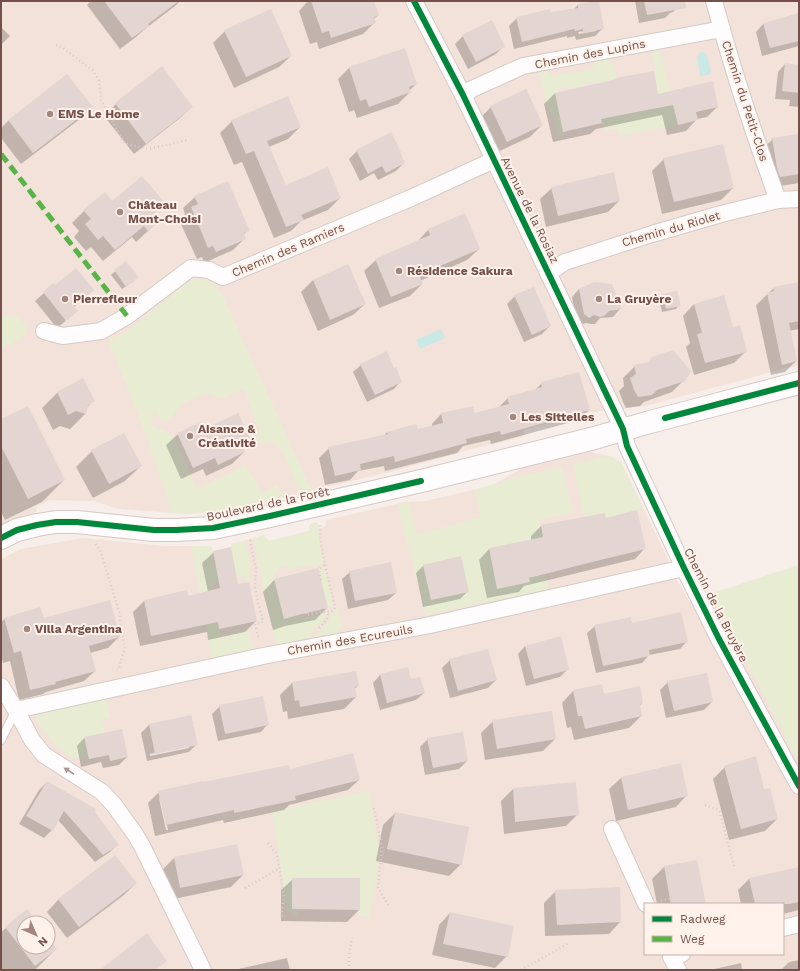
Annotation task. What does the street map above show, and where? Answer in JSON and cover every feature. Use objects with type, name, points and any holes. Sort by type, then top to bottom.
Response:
[{"type":"street","name":"Avenue de la Rosiaz","points":[[414,1],[463,95],[622,429]]},
{"type":"street","name":"Chemin du Petit-Clos","points":[[714,1],[749,119],[778,200]]},
{"type":"street","name":"Chemin des Lupins","points":[[463,95],[472,89],[523,66],[722,29]]},
{"type":"street","name":"Chemin des Ramiers","points":[[44,331],[63,336],[101,331],[127,316],[191,268],[209,270],[223,277],[411,198],[494,160]]},
{"type":"street","name":"Chemin du Riolet","points":[[548,273],[565,262],[652,234],[721,214],[778,200],[799,199]]},
{"type":"street","name":"Boulevard de la Forêt","points":[[1,538],[17,530],[56,522],[77,522],[154,530],[213,528],[421,481],[591,439],[622,429],[799,383]]},
{"type":"street","name":"Chemin de la Bruyère","points":[[622,429],[627,446],[719,639],[799,786]]},
{"type":"street","name":"Chemin des Ecureuils","points":[[16,710],[263,656],[425,626],[684,568]]},
{"type":"street","points":[[1,686],[32,740],[44,756],[102,792],[114,805],[135,834],[204,970]]},
{"type":"street","points":[[612,829],[646,903]]},
{"type":"street","points":[[784,928],[799,924]]},
{"type":"lane","points":[[1,740],[16,710]]},
{"type":"path","points":[[56,45],[63,48],[92,70],[99,80],[101,100],[124,143],[148,149],[188,140]]},
{"type":"path","points":[[306,613],[306,615],[328,612],[334,610],[335,607],[325,565],[320,534],[320,524]]},
{"type":"path","points":[[95,542],[101,552],[120,615],[126,649],[120,660],[119,669]]},
{"type":"path","points":[[251,544],[256,569],[255,588],[263,622],[255,624],[257,633]]},
{"type":"path","points":[[321,580],[319,570],[325,565]]},
{"type":"path","points":[[316,632],[326,622],[328,612]]},
{"type":"path","points":[[704,805],[719,810],[734,866]]},
{"type":"path","points":[[374,808],[382,848],[378,888],[389,906]]},
{"type":"path","points":[[268,843],[277,854],[280,868],[284,897],[281,918]]},
{"type":"path","points":[[245,888],[280,868]]},
{"type":"path","points":[[349,970],[349,957],[352,938]]},
{"type":"path","points":[[521,970],[569,943]]},
{"type":"shaded area","points":[[1,1],[799,1],[799,365],[645,406],[587,413],[523,430],[525,436],[394,471],[243,507],[188,514],[118,509],[95,501],[50,500],[37,506],[36,512],[1,524]]},
{"type":"shaded area","points":[[590,452],[612,457],[621,462],[678,582],[689,601],[799,565],[799,970],[1,970],[1,559],[21,549],[83,538],[164,546],[211,546],[213,551],[231,548],[231,544],[264,535],[269,541],[325,527],[327,520],[405,502],[425,501],[491,486],[523,468]]},
{"type":"green space","points":[[659,46],[678,125],[619,136],[616,129],[605,131],[594,84],[596,84],[595,81],[584,83],[584,86],[570,89],[569,87],[558,89],[559,92],[555,93],[564,135],[558,136],[556,123],[549,111],[544,95],[539,71],[548,70],[553,76],[593,69],[593,59],[607,60],[612,62],[614,65],[624,115],[661,108],[654,71],[656,67],[652,54],[656,47]]},
{"type":"green space","points":[[203,279],[214,284],[222,294],[312,491],[300,493],[284,454],[274,443],[256,442],[258,428],[244,389],[222,398],[205,393],[182,404],[170,419],[161,420],[154,412],[151,425],[173,435],[197,488],[245,466],[253,476],[261,493],[277,485],[283,497],[242,507],[200,513],[172,513],[145,433],[108,340],[127,331],[192,280]]},
{"type":"green space","points":[[8,315],[18,316],[26,326],[27,332],[22,338],[1,349],[1,317]]},
{"type":"green space","points":[[607,456],[621,462],[643,509],[599,520],[594,561],[573,465]]},
{"type":"green space","points":[[562,467],[573,512],[539,520],[545,551],[540,553],[549,589],[426,615],[397,504],[409,502],[417,534],[481,518],[474,490],[521,476]]},
{"type":"green space","points":[[318,522],[320,547],[333,604],[328,608],[319,572],[322,569],[321,564],[288,569],[287,566],[278,569],[278,572],[273,575],[284,619],[298,615],[303,618],[324,614],[326,616],[311,633],[310,639],[276,645],[253,538],[264,535],[269,541],[309,532],[309,525]]},
{"type":"green space","points":[[246,540],[251,566],[249,582],[246,583],[245,576],[213,583],[214,589],[211,591],[221,636],[249,630],[254,650],[212,659],[191,546],[211,546],[213,551],[231,548],[231,544]]},
{"type":"green space","points":[[799,565],[799,763],[711,594]]},
{"type":"green space","points":[[338,608],[343,627],[339,628],[339,632],[315,637],[314,635],[330,619],[330,614]]},
{"type":"green space","points":[[103,697],[107,703],[110,718],[102,719],[105,733],[84,738],[88,756],[73,759],[58,748],[35,720],[36,712]]},
{"type":"green space","points":[[369,791],[379,850],[376,880],[369,917],[360,916],[360,878],[293,878],[292,909],[297,909],[298,916],[287,910],[272,811]]},
{"type":"water","points":[[699,53],[705,53],[705,55],[707,54],[711,74],[700,76],[697,56],[699,56]]},
{"type":"water","points":[[441,329],[445,338],[420,349],[416,340]]},
{"type":"building","points":[[104,1],[179,1],[132,38]]},
{"type":"building","points":[[311,1],[374,1],[379,15],[374,17],[376,23],[331,38],[329,31],[322,33]]},
{"type":"building","points":[[599,1],[604,29],[583,33],[583,29],[575,31],[574,29],[522,42],[516,17],[550,9],[551,12],[578,8],[578,4]]},
{"type":"building","points":[[644,1],[685,1],[686,8],[647,15]]},
{"type":"building","points":[[271,9],[292,56],[246,77],[224,30]]},
{"type":"building","points":[[799,13],[799,41],[770,48],[763,23]]},
{"type":"building","points":[[492,20],[505,47],[476,62],[462,35]]},
{"type":"building","points":[[405,48],[417,84],[409,87],[411,92],[369,107],[366,99],[360,101],[349,67]]},
{"type":"building","points":[[785,63],[799,65],[799,93],[782,91]]},
{"type":"building","points":[[162,66],[193,107],[146,144],[115,103]]},
{"type":"building","points":[[654,71],[658,94],[713,81],[718,107],[696,112],[698,120],[678,125],[673,105],[601,119],[602,123],[563,132],[555,93],[617,79],[616,78]]},
{"type":"building","name":"EMS Le Home","points":[[67,74],[93,107],[33,153],[8,120]]},
{"type":"building","points":[[526,89],[543,125],[507,142],[490,106]]},
{"type":"building","points":[[288,96],[301,127],[267,141],[286,185],[328,167],[341,198],[301,215],[304,220],[286,227],[254,151],[246,154],[231,120]]},
{"type":"building","points":[[391,132],[405,163],[386,173],[382,166],[368,174],[356,150]]},
{"type":"building","points":[[799,134],[799,174],[780,177],[772,138]]},
{"type":"building","points":[[723,144],[734,188],[674,202],[663,158]]},
{"type":"building","points":[[614,172],[620,201],[558,216],[551,187]]},
{"type":"building","name":"Château Mont-Choisi","points":[[142,176],[165,203],[154,213],[160,221],[148,231],[144,226],[115,250],[103,236],[98,240],[85,224],[91,219],[83,210],[105,192],[112,201]]},
{"type":"building","points":[[228,181],[250,231],[244,233],[246,239],[216,252],[213,246],[208,248],[191,207],[198,204],[194,196]]},
{"type":"building","points":[[465,213],[480,249],[419,275],[423,284],[391,297],[375,259],[430,235],[428,229]]},
{"type":"building","points":[[126,261],[139,277],[126,287],[114,270]]},
{"type":"building","points":[[348,264],[366,304],[330,320],[313,280]]},
{"type":"building","name":"Pierrefleur","points":[[76,268],[94,290],[74,306],[78,311],[66,321],[43,292],[53,283],[55,285]]},
{"type":"building","name":"La Gruyère","points":[[594,282],[612,284],[622,309],[609,311],[604,316],[600,317],[594,315],[589,318],[584,314],[579,289]]},
{"type":"building","points":[[799,282],[799,321],[789,323],[797,361],[782,365],[767,293],[774,291],[773,287]]},
{"type":"building","points":[[534,287],[551,326],[532,335],[514,295]]},
{"type":"building","points":[[677,291],[681,306],[666,309],[662,294]]},
{"type":"building","points":[[724,295],[733,327],[740,325],[747,352],[705,363],[697,334],[702,333],[694,304]]},
{"type":"building","points":[[673,350],[691,371],[685,381],[657,390],[652,395],[638,397],[630,378],[636,374],[634,365],[648,362],[652,357]]},
{"type":"building","points":[[387,351],[402,382],[375,395],[360,364]]},
{"type":"building","points":[[579,372],[590,410],[501,435],[500,431],[466,439],[467,443],[395,462],[394,456],[360,464],[361,470],[335,476],[328,447],[388,434],[387,432],[416,424],[418,429],[443,423],[441,413],[473,406],[475,413],[509,404],[507,397],[542,387],[541,382]]},
{"type":"building","points":[[83,378],[95,401],[88,405],[86,414],[76,411],[68,415],[57,392]]},
{"type":"building","points":[[28,406],[65,480],[28,499],[1,446],[1,419]]},
{"type":"building","points":[[238,413],[252,442],[242,446],[245,452],[218,465],[215,458],[193,468],[177,433],[201,422],[204,429]]},
{"type":"building","points":[[124,433],[142,466],[109,484],[91,450]]},
{"type":"building","points":[[637,510],[646,549],[529,578],[530,582],[497,589],[489,548],[543,537],[541,525],[605,513],[606,518]]},
{"type":"building","points":[[231,547],[238,584],[249,582],[257,621],[219,629],[218,622],[151,636],[144,600],[187,590],[188,596],[220,588],[213,551]]},
{"type":"building","points":[[461,556],[469,592],[431,600],[423,565]]},
{"type":"building","points":[[391,562],[397,593],[355,601],[349,571]]},
{"type":"building","points":[[318,568],[328,608],[284,619],[274,579]]},
{"type":"building","points":[[110,600],[120,637],[89,646],[96,671],[55,682],[56,684],[30,690],[21,651],[14,653],[4,618],[40,607],[44,618]]},
{"type":"building","points":[[681,612],[688,642],[649,650],[650,656],[603,666],[594,625],[631,617],[632,623]]},
{"type":"building","points":[[561,636],[569,670],[534,679],[525,646]]},
{"type":"building","points":[[488,649],[497,680],[458,691],[449,659]]},
{"type":"building","points":[[408,667],[411,679],[420,677],[425,693],[387,703],[380,674]]},
{"type":"building","points":[[356,671],[359,686],[355,687],[357,697],[300,707],[299,700],[295,701],[292,682]]},
{"type":"building","points":[[707,673],[713,702],[674,711],[667,681]]},
{"type":"building","points":[[602,684],[604,694],[640,686],[643,703],[640,704],[642,716],[585,729],[582,716],[578,716],[573,690]]},
{"type":"building","points":[[263,696],[269,725],[225,734],[219,705]]},
{"type":"building","points":[[552,711],[556,739],[497,749],[492,720]]},
{"type":"building","points":[[191,715],[198,745],[155,754],[149,724]]},
{"type":"building","points":[[122,729],[128,757],[110,761],[109,755],[89,759],[84,737]]},
{"type":"building","points":[[463,732],[468,761],[433,768],[427,738]]},
{"type":"building","points":[[353,753],[360,780],[295,796],[296,800],[234,813],[234,810],[166,825],[158,791],[289,765],[290,769]]},
{"type":"building","points":[[756,756],[764,789],[770,788],[778,819],[741,829],[724,766]]},
{"type":"building","points":[[681,763],[688,796],[628,810],[621,777]]},
{"type":"building","points":[[47,781],[96,809],[95,812],[119,845],[103,855],[64,811],[53,831],[26,816]]},
{"type":"building","points":[[576,782],[579,815],[515,822],[513,788]]},
{"type":"building","points":[[395,812],[469,827],[462,865],[387,849]]},
{"type":"building","points":[[237,844],[244,875],[180,888],[174,857]]},
{"type":"building","points":[[115,855],[137,883],[79,927],[58,899]]},
{"type":"building","points":[[697,860],[706,903],[671,903],[664,866]]},
{"type":"building","points":[[799,867],[799,902],[789,904],[755,903],[749,878]]},
{"type":"building","points":[[292,878],[360,878],[360,910],[292,909]]},
{"type":"building","points":[[620,887],[621,922],[557,925],[555,890]]},
{"type":"building","points":[[27,909],[31,915],[20,915]]},
{"type":"building","points":[[450,912],[514,926],[508,957],[443,944]]},
{"type":"building","points":[[16,918],[16,941],[5,927]]},
{"type":"building","points":[[147,933],[167,961],[155,970],[100,970]]},
{"type":"building","points":[[27,955],[49,955],[35,966]]},
{"type":"marked path","points":[[1,154],[127,316]]},
{"type":"cycle path","points":[[414,1],[463,95],[623,429],[627,446],[684,568],[719,639],[799,786]]},
{"type":"cycle path","points":[[665,418],[799,383]]},
{"type":"cycle path","points":[[1,538],[17,530],[56,522],[77,522],[154,530],[213,528],[421,481]]},
{"type":"place","name":"EMS Le Home","points":[[50,114]]},
{"type":"place","name":"Château Mont-Choisi","points":[[120,212]]},
{"type":"place","name":"Résidence Sakura","points":[[399,271]]},
{"type":"place","name":"Pierrefleur","points":[[65,299]]},
{"type":"place","name":"La Gruyère","points":[[599,299]]},
{"type":"place","name":"Les Sittelles","points":[[513,417]]},
{"type":"place","name":"Aisance & Créativité","points":[[190,436]]},
{"type":"place","name":"Villa Argentina","points":[[27,629]]}]
